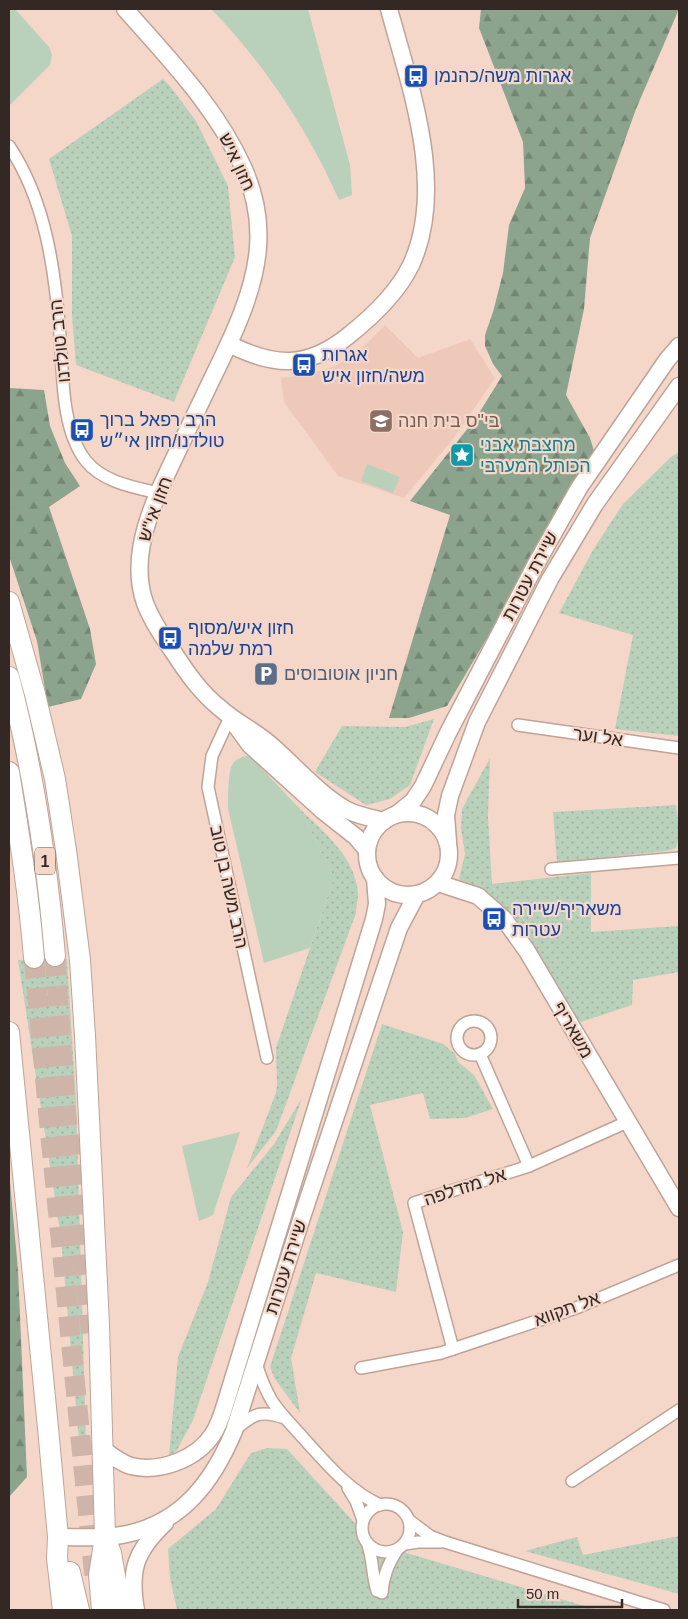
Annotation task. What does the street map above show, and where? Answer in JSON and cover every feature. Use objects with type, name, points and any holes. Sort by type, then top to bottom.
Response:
[{"type":"highway","points":[[9,602],[55,779],[80,960],[98,1316],[105,1537],[99,1575],[102,1610]]},
{"type":"highway","name":"1","points":[[9,677],[29,767],[41,836],[51,905],[54,956]]},
{"type":"highway","name":"1","points":[[9,772],[30,908],[34,958]]},
{"type":"highway","points":[[9,1032],[28,1212],[58,1536],[57,1558],[63,1610]]},
{"type":"highway","points":[[58,1536],[66,1557],[79,1610]]},
{"type":"highway","points":[[105,1537],[111,1553],[121,1610]]},
{"type":"main road","name":"חזון איש","points":[[125,9],[190,83],[212,112],[236,152],[251,187],[258,225],[258,249],[247,296],[229,344]]},
{"type":"main road","points":[[229,344],[249,354],[283,361],[310,358],[325,352],[353,332],[377,310],[400,282],[410,266],[417,249],[426,215],[424,154],[389,9]]},
{"type":"main road","name":"חזון אי\"ש","points":[[229,344],[158,492],[150,514],[140,551],[140,584],[144,602],[158,629],[194,681],[204,694],[230,717],[268,742],[335,802],[361,816],[390,817]]},
{"type":"main road","name":"שיירת עטרות","points":[[390,817],[413,801],[423,786],[457,716],[579,488],[667,360],[679,346]]},
{"type":"main road","name":"שיירת עטרות","points":[[448,842],[446,815],[450,796],[482,714],[550,579],[595,504],[678,392]]},
{"type":"main road","name":"חזון אי\"ש","points":[[230,717],[250,745],[323,811],[356,837],[367,850]]},
{"type":"main road","points":[[409,812],[422,815],[433,821],[442,830],[448,842],[450,853],[444,874],[438,883],[429,890],[417,894],[405,895],[394,893],[383,887],[375,878],[368,865],[367,850],[372,834],[390,817],[409,812]]},
{"type":"main road","name":"שיירת עטרות","points":[[101,1448],[129,1466],[152,1468],[164,1466],[189,1456],[201,1448],[215,1432],[240,1359],[374,919],[377,904],[375,878]]},
{"type":"main road","name":"משאריף","points":[[438,883],[478,896],[504,919],[527,951],[627,1122],[678,1202]]},
{"type":"main road","name":"שיירת עטרות","points":[[58,1536],[105,1537],[139,1531],[156,1524],[177,1512],[198,1493],[219,1464],[234,1431],[303,1214],[399,928],[417,894]]},
{"type":"main road","points":[[136,1610],[132,1579],[134,1566],[155,1534],[177,1512]]},
{"type":"street","name":"הרב טולדנו","points":[[9,146],[31,187],[45,234],[57,306],[67,411],[71,430],[78,447],[87,461],[99,473],[114,481],[158,492]]},
{"type":"street","name":"הרב משה בן טוב","points":[[230,717],[212,756],[208,787],[267,1058]]},
{"type":"street","name":"אל וער","points":[[518,725],[679,748]]},
{"type":"street","points":[[551,869],[679,858]]},
{"type":"street","points":[[480,1054],[528,1166]]},
{"type":"street","name":"אל מזדלפה","points":[[453,1349],[414,1203],[528,1166],[627,1122]]},
{"type":"street","name":"אל תקווא","points":[[361,1368],[441,1353],[576,1308],[679,1265]]},
{"type":"street","points":[[256,1363],[263,1384],[273,1403],[285,1418],[346,1484],[366,1498],[380,1504],[398,1507],[407,1515],[410,1521],[430,1536],[445,1542],[664,1610]]},
{"type":"street","points":[[572,1480],[679,1410]]},
{"type":"street","points":[[234,1431],[246,1420],[265,1413],[285,1418]]},
{"type":"street","points":[[346,1484],[356,1501],[363,1520],[362,1534],[372,1558],[372,1577],[379,1592],[387,1566],[409,1537],[410,1521]]},
{"type":"street","points":[[363,1520],[370,1510],[380,1504]]},
{"type":"street","points":[[368,1545],[382,1552],[418,1542],[445,1542]]},
{"type":"shaded area","name":"בי\"ס בית חנה","points":[[385,325],[418,358],[470,339],[495,378],[453,439],[404,498],[338,476],[284,402],[281,378],[309,374],[335,366],[359,351]]},
{"type":"green space","points":[[9,9],[15,9],[49,47],[52,55],[50,65],[9,106]]},
{"type":"green space","points":[[211,9],[308,9],[350,165],[352,195],[339,200],[299,123],[267,75]]},
{"type":"green space","points":[[481,9],[679,9],[636,109],[590,238],[584,309],[566,395],[590,438],[595,454],[447,706],[409,718],[389,718],[450,515],[410,501],[476,418],[502,376],[493,364],[485,346],[485,335],[503,273],[509,225],[525,188],[523,142],[479,28]]},
{"type":"green space","points":[[163,79],[196,121],[228,186],[235,257],[174,402],[76,365],[72,315],[72,236],[49,159]]},
{"type":"green space","points":[[9,388],[44,390],[50,426],[65,463],[80,486],[49,507],[90,629],[96,664],[81,699],[48,707],[37,641],[9,556]]},
{"type":"green space","points":[[679,452],[679,736],[615,729],[633,635],[559,613],[593,550],[623,504],[671,457]]},
{"type":"green space","points":[[367,464],[400,477],[393,493],[361,481]]},
{"type":"green space","points":[[434,719],[410,785],[390,799],[366,805],[315,772],[342,726],[405,727]]},
{"type":"green space","points":[[245,756],[251,757],[300,809],[334,878],[310,948],[264,963],[228,809],[228,786],[232,765],[237,759]]},
{"type":"green space","points":[[490,758],[488,816],[492,884],[591,873],[591,932],[679,926],[679,972],[633,980],[632,1005],[575,1024],[502,912],[459,879],[465,854],[461,828],[462,809]]},
{"type":"green space","points":[[676,805],[679,832],[676,848],[667,851],[557,862],[553,812]]},
{"type":"green space","points":[[300,809],[337,846],[351,868],[358,894],[356,913],[276,1131],[247,1168],[276,1093],[276,1048],[334,878]]},
{"type":"green space","points":[[67,959],[76,1101],[86,1441],[79,1441],[61,1238],[18,960]]},
{"type":"green space","points":[[382,1024],[443,1044],[455,1054],[458,1062],[474,1075],[493,1109],[465,1118],[430,1119],[423,1093],[370,1105],[403,1232],[396,1292],[316,1273],[291,1358],[300,1413],[275,1379],[270,1367]]},
{"type":"green space","points":[[302,1098],[193,1420],[177,1450],[169,1456],[178,1357],[208,1282],[231,1197],[274,1144]]},
{"type":"green space","points":[[240,1132],[213,1215],[199,1221],[182,1146]]},
{"type":"green space","points":[[9,1171],[18,1270],[27,1477],[9,1497]]},
{"type":"green space","points":[[267,1448],[287,1449],[373,1543],[598,1610],[177,1610],[170,1578],[168,1549],[216,1509],[251,1453]]},
{"type":"green space","points":[[679,1536],[679,1594],[525,1551],[577,1537],[583,1555]]},
{"type":"tunnel","points":[[55,956],[66,1112],[91,1333]]},
{"type":"tunnel","points":[[34,958],[95,1583]]},
{"type":"place","name":"אגרות משה/כהנמן","points":[[416,76]]},
{"type":"place","name":"אגרות משה/חזון איש","points":[[304,365]]},
{"type":"place","name":"בי\"ס בית חנה","points":[[381,421]]},
{"type":"place","name":"הרב רפאל ברוך טולדנו/חזון אי״ש","points":[[82,430]]},
{"type":"place","name":"מחצבת אבני הכותל המערבי","points":[[462,455]]},
{"type":"place","name":"חזון איש/מסוף רמת שלמה","points":[[170,638]]},
{"type":"place","name":"חניון אוטובוסים","points":[[266,674]]},
{"type":"place","name":"משאריף/שיירה עטרות","points":[[494,919]]}]
